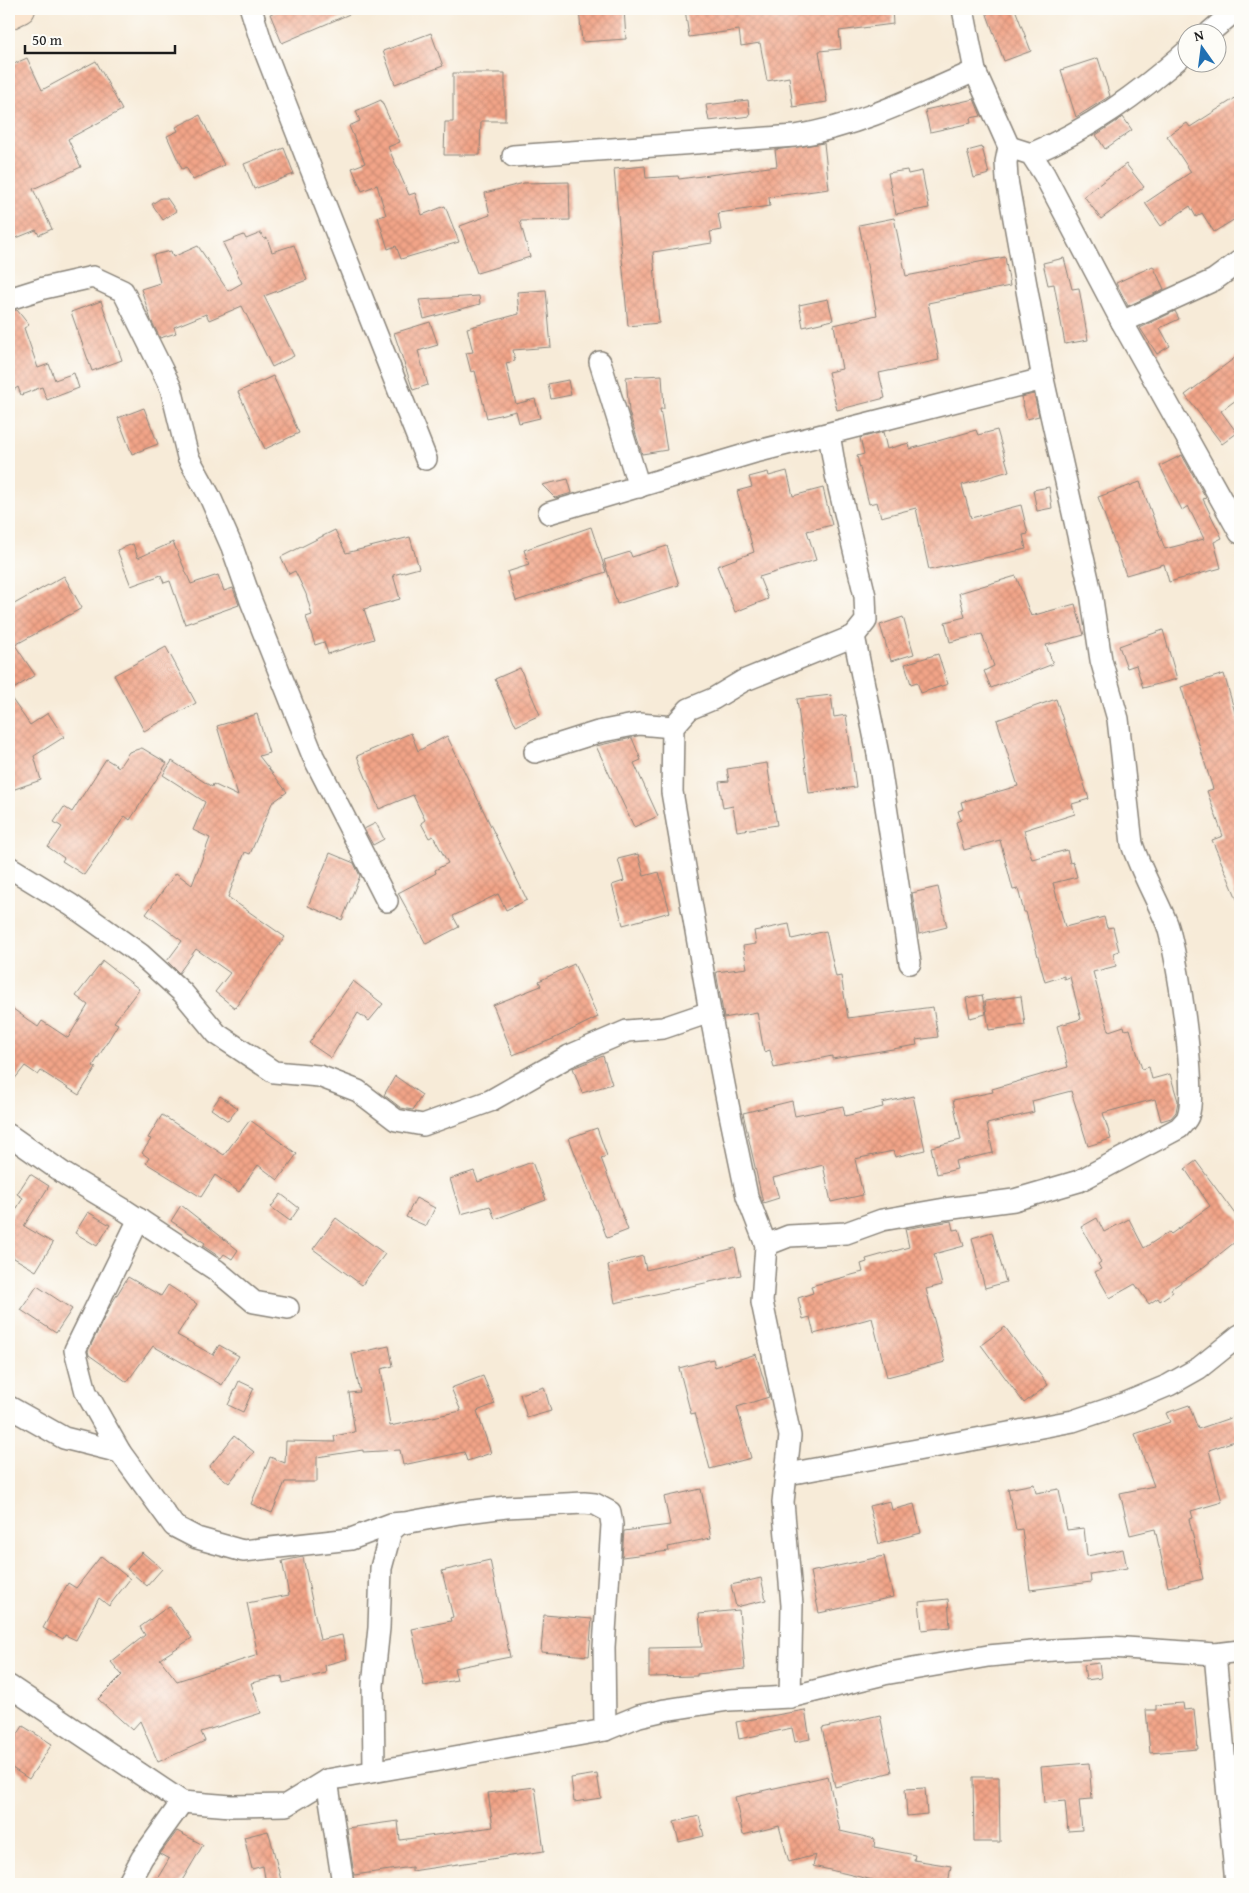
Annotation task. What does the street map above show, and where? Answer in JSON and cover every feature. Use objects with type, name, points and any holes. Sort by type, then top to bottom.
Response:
[{"type":"main road","points":[[9,15],[21,9]]},
{"type":"street","points":[[251,9],[261,41],[426,460]]},
{"type":"street","points":[[766,1245],[789,1236],[846,1233],[882,1220],[1014,1200],[1080,1181],[1178,1128],[1188,1117],[1191,1093],[1181,992],[1167,926],[1138,864],[1132,844],[1118,720],[1101,660],[1091,593],[1043,379],[1007,180],[1006,162],[1009,147],[974,71],[963,9]]},
{"type":"street","points":[[1222,22],[1237,9]]},
{"type":"street","points":[[1030,154],[1063,140],[1116,109],[1176,60]]},
{"type":"street","points":[[513,156],[795,136],[821,132],[874,116],[974,71]]},
{"type":"street","points":[[1009,147],[1030,154],[1044,174],[1122,322],[1240,533]]},
{"type":"street","points":[[1122,322],[1214,280],[1240,260]]},
{"type":"street","points":[[9,299],[44,288],[93,277],[124,291],[171,388],[188,457],[210,497],[232,548],[251,601],[313,756],[387,901]]},
{"type":"street","points":[[600,362],[639,487]]},
{"type":"street","points":[[549,513],[754,452],[1043,379]]},
{"type":"street","points":[[790,1697],[792,1605],[783,1502],[784,1485],[788,1474],[790,1436],[762,1302],[766,1245],[747,1196],[710,1012],[672,792],[673,728],[689,709],[713,699],[743,681],[854,636],[866,621],[865,596],[836,475],[829,434]]},
{"type":"street","points":[[854,636],[878,754],[910,963]]},
{"type":"street","points":[[535,752],[598,732],[639,724],[673,728]]},
{"type":"street","points":[[9,866],[71,905],[140,954],[183,994],[217,1034],[274,1072],[319,1076],[358,1091],[396,1120],[423,1125],[490,1101],[569,1056],[627,1031],[663,1028],[710,1012]]},
{"type":"street","points":[[9,1135],[66,1175],[139,1219],[216,1270],[254,1302],[288,1308]]},
{"type":"street","points":[[139,1219],[75,1350],[86,1392],[120,1452],[174,1526],[197,1538],[243,1551],[351,1538],[392,1524],[459,1512],[548,1504],[595,1504],[610,1512],[612,1525],[604,1647],[605,1730]]},
{"type":"street","points":[[788,1474],[1074,1422],[1168,1385],[1199,1368],[1240,1335]]},
{"type":"street","points":[[9,1407],[64,1438],[120,1452]]},
{"type":"street","points":[[374,1771],[373,1685],[379,1628],[381,1568],[388,1534],[394,1527],[405,1523]]},
{"type":"street","points":[[9,1686],[182,1802],[231,1806],[286,1805],[327,1780],[605,1730],[639,1716],[665,1710],[729,1700],[790,1697],[926,1667],[988,1656],[1111,1647],[1216,1654],[1240,1651]]},
{"type":"street","points":[[1216,1654],[1237,1871]]},
{"type":"street","points":[[327,1780],[343,1884]]},
{"type":"street","points":[[128,1884],[142,1858],[182,1802]]},
{"type":"building","points":[[282,9],[361,9],[282,43],[270,14]]},
{"type":"building","points":[[579,9],[624,9],[626,39],[582,42]]},
{"type":"building","points":[[685,9],[770,9],[771,15],[834,9],[892,9],[893,24],[839,31],[841,49],[819,51],[827,102],[793,107],[789,77],[767,81],[760,43],[741,46],[739,30],[689,37]]},
{"type":"building","points":[[985,9],[1015,9],[1031,51],[1004,61]]},
{"type":"building","points":[[431,33],[443,66],[395,84],[383,51]]},
{"type":"building","points":[[27,58],[42,90],[96,61],[122,110],[68,139],[81,167],[33,189],[52,229],[39,235],[36,230],[9,241],[9,66]]},
{"type":"building","points":[[1098,58],[1110,96],[1076,117],[1061,70]]},
{"type":"building","points":[[453,73],[505,73],[505,121],[481,121],[480,155],[444,155],[445,122],[453,122]]},
{"type":"building","points":[[1240,95],[1240,216],[1214,232],[1202,213],[1196,217],[1190,206],[1161,226],[1145,203],[1191,172],[1167,136],[1187,123],[1190,127]]},
{"type":"building","points":[[974,99],[981,116],[970,118],[971,123],[930,132],[925,110]]},
{"type":"building","points":[[381,100],[400,142],[388,147],[409,195],[415,193],[422,215],[445,206],[459,242],[401,259],[396,246],[388,249],[378,217],[386,215],[377,185],[362,191],[352,168],[365,163],[349,126],[360,121],[356,111]]},
{"type":"building","points":[[748,100],[750,116],[709,121],[706,105]]},
{"type":"building","points":[[200,115],[224,165],[193,180],[186,167],[182,169],[167,136],[178,131],[176,127]]},
{"type":"building","points":[[1123,117],[1132,130],[1105,149],[1096,135]]},
{"type":"building","points":[[824,143],[829,189],[769,197],[770,206],[718,213],[721,230],[710,232],[712,243],[653,252],[659,323],[628,326],[614,169],[645,166],[646,178],[678,176],[679,179],[777,166],[775,150]]},
{"type":"building","points":[[982,147],[989,174],[974,178],[967,151]]},
{"type":"building","points":[[284,148],[294,174],[254,189],[244,164]]},
{"type":"building","points":[[1126,164],[1144,187],[1101,219],[1084,196]]},
{"type":"building","points":[[907,170],[908,174],[922,171],[929,208],[896,214],[888,173]]},
{"type":"building","points":[[569,182],[570,220],[520,221],[530,257],[477,273],[460,226],[490,215],[485,193],[524,183]]},
{"type":"building","points":[[161,198],[167,198],[176,211],[163,220],[152,204]]},
{"type":"building","points":[[894,218],[906,276],[1005,257],[1010,286],[928,303],[939,360],[879,373],[885,398],[837,410],[828,372],[842,369],[834,325],[877,315],[859,225]]},
{"type":"building","points":[[261,233],[264,239],[267,238],[272,252],[294,245],[307,280],[264,296],[294,356],[272,367],[242,306],[209,320],[206,314],[174,327],[176,333],[160,338],[151,320],[141,289],[160,283],[153,255],[171,251],[173,257],[198,246],[228,291],[242,283],[223,243],[244,235],[246,239]]},
{"type":"building","points":[[1064,258],[1072,289],[1079,288],[1088,340],[1065,344],[1054,284],[1048,285],[1043,263]]},
{"type":"building","points":[[1153,266],[1164,289],[1128,306],[1116,283]]},
{"type":"building","points":[[546,290],[551,347],[513,350],[515,361],[506,363],[516,404],[535,399],[540,418],[519,423],[516,411],[487,418],[475,371],[471,372],[466,353],[473,352],[467,328],[519,314],[517,292]]},
{"type":"building","points":[[479,296],[480,304],[424,319],[419,300]]},
{"type":"building","points":[[828,299],[833,320],[803,327],[799,305]]},
{"type":"building","points":[[101,301],[122,360],[92,371],[71,312]]},
{"type":"building","points":[[17,310],[29,325],[24,328],[38,368],[49,364],[55,380],[74,373],[79,388],[47,400],[42,387],[21,395],[18,387],[9,393],[9,311]]},
{"type":"building","points":[[1175,311],[1179,319],[1160,328],[1170,346],[1157,354],[1140,328]]},
{"type":"building","points":[[430,322],[438,345],[418,351],[428,385],[413,390],[394,333]]},
{"type":"building","points":[[1240,354],[1240,397],[1221,411],[1237,433],[1222,444],[1185,395]]},
{"type":"building","points":[[662,375],[664,409],[660,409],[667,450],[642,454],[629,412],[626,377]]},
{"type":"building","points":[[273,376],[299,433],[265,449],[238,392]]},
{"type":"building","points":[[568,380],[571,395],[551,399],[548,384]]},
{"type":"building","points":[[1034,394],[1039,416],[1027,419],[1021,397]]},
{"type":"building","points":[[144,408],[158,444],[132,454],[118,418]]},
{"type":"building","points":[[976,430],[978,435],[997,430],[1009,471],[962,485],[971,518],[1021,505],[1028,534],[1023,535],[1026,549],[929,570],[916,508],[881,517],[877,502],[869,504],[857,456],[864,454],[860,438],[883,432],[887,449],[909,443],[910,449]]},
{"type":"building","points":[[1182,455],[1206,498],[1203,499],[1222,538],[1214,542],[1221,568],[1169,582],[1164,564],[1126,575],[1098,497],[1140,482],[1165,549],[1204,539],[1188,506],[1182,510],[1160,466]]},
{"type":"building","points":[[787,471],[793,496],[823,488],[832,525],[807,531],[816,560],[759,577],[768,599],[735,612],[717,566],[754,552],[737,491],[752,487],[749,477],[768,472],[769,476]]},
{"type":"building","points":[[568,479],[572,493],[555,498],[542,485]]},
{"type":"building","points":[[1049,487],[1052,508],[1037,511],[1033,490]]},
{"type":"building","points":[[591,527],[606,572],[516,601],[507,572],[529,565],[524,550]]},
{"type":"building","points":[[335,530],[346,553],[410,537],[419,568],[393,575],[400,599],[364,609],[374,639],[328,654],[324,642],[315,645],[306,617],[312,615],[306,594],[295,571],[289,574],[281,557]]},
{"type":"building","points":[[173,542],[191,584],[218,575],[224,591],[233,588],[239,605],[185,624],[170,581],[164,583],[161,575],[131,586],[117,550],[133,544],[138,558]]},
{"type":"building","points":[[667,546],[679,585],[617,604],[604,560],[630,552],[632,557]]},
{"type":"building","points":[[64,576],[82,608],[15,645],[35,675],[9,692],[9,607]]},
{"type":"building","points":[[1016,576],[1031,616],[1075,604],[1084,635],[1046,645],[1053,664],[991,688],[984,671],[994,666],[982,634],[950,642],[945,622],[965,617],[959,593]]},
{"type":"building","points":[[903,617],[914,654],[891,661],[880,625]]},
{"type":"building","points":[[1163,630],[1177,679],[1143,688],[1136,665],[1127,668],[1119,646]]},
{"type":"building","points":[[166,647],[196,703],[144,731],[114,675]]},
{"type":"building","points":[[938,654],[948,684],[921,693],[917,682],[911,684],[905,664]]},
{"type":"building","points":[[520,668],[540,715],[516,726],[495,679]]},
{"type":"building","points":[[1224,674],[1240,730],[1240,906],[1212,840],[1223,836],[1207,791],[1213,789],[1181,687]]},
{"type":"building","points":[[9,695],[30,725],[48,713],[64,737],[34,756],[41,780],[9,791]]},
{"type":"building","points":[[831,695],[834,717],[846,715],[856,787],[809,793],[797,699]]},
{"type":"building","points":[[1056,699],[1089,799],[1072,804],[1075,814],[1024,830],[1032,859],[1067,850],[1070,863],[1073,862],[1077,877],[1053,883],[1065,927],[1104,917],[1107,928],[1113,927],[1119,951],[1113,953],[1116,966],[1093,972],[1109,1031],[1124,1026],[1125,1030],[1130,1029],[1142,1069],[1149,1067],[1152,1079],[1170,1074],[1178,1101],[1176,1112],[1171,1118],[1161,1121],[1155,1099],[1103,1113],[1111,1139],[1088,1146],[1071,1091],[1032,1101],[1034,1112],[987,1124],[993,1153],[955,1161],[957,1169],[937,1174],[931,1147],[961,1140],[953,1100],[993,1092],[992,1089],[1068,1067],[1057,1026],[1081,1019],[1070,977],[1064,979],[1064,976],[1045,982],[1026,912],[1024,912],[1018,889],[1013,890],[1000,840],[964,850],[956,822],[961,820],[958,811],[963,809],[961,802],[1018,786],[997,720]]},
{"type":"building","points":[[257,714],[269,753],[259,756],[287,792],[272,803],[250,854],[245,852],[228,897],[285,937],[235,1008],[215,992],[230,973],[196,949],[179,973],[167,961],[182,941],[146,914],[176,873],[192,885],[210,838],[193,830],[205,802],[163,775],[172,761],[212,787],[213,784],[238,796],[217,726]]},
{"type":"building","points":[[411,733],[418,751],[447,736],[527,900],[506,910],[498,894],[453,916],[459,927],[426,944],[398,893],[436,873],[435,870],[448,863],[433,836],[429,838],[421,823],[425,820],[413,795],[379,809],[357,756]]},
{"type":"building","points":[[632,738],[641,760],[634,763],[658,816],[634,827],[596,746]]},
{"type":"building","points":[[142,748],[167,763],[130,820],[125,816],[84,875],[62,861],[64,858],[48,847],[62,827],[54,822],[64,807],[72,812],[106,759],[119,767],[129,752]]},
{"type":"building","points":[[767,763],[777,825],[737,831],[733,806],[723,808],[719,782],[729,781],[727,769]]},
{"type":"building","points":[[376,823],[384,839],[373,845],[364,829]]},
{"type":"building","points":[[330,853],[354,863],[360,876],[342,920],[308,906]]},
{"type":"building","points":[[638,854],[644,876],[659,872],[670,912],[623,925],[612,885],[624,881],[618,859]]},
{"type":"building","points":[[938,887],[947,927],[919,934],[912,893]]},
{"type":"building","points":[[789,924],[792,939],[826,931],[836,977],[841,976],[848,1018],[933,1007],[938,1037],[916,1040],[917,1045],[832,1059],[832,1056],[774,1068],[770,1050],[764,1052],[757,1012],[724,1018],[716,972],[747,968],[743,946],[756,944],[754,931]]},
{"type":"building","points":[[103,961],[139,989],[114,1022],[118,1024],[93,1066],[96,1068],[79,1095],[41,1071],[38,1075],[25,1066],[9,1086],[9,1006],[38,1027],[42,1021],[68,1038],[88,1005],[76,996]]},
{"type":"building","points":[[574,964],[598,1017],[553,1039],[513,1055],[493,1005],[541,986],[539,981]]},
{"type":"building","points":[[353,981],[383,1004],[369,1021],[358,1013],[331,1058],[309,1043]]},
{"type":"building","points":[[982,995],[986,1014],[970,1018],[966,998]]},
{"type":"building","points":[[1021,996],[1025,1025],[989,1030],[985,1001]]},
{"type":"building","points":[[603,1056],[612,1084],[582,1093],[573,1068]]},
{"type":"building","points":[[395,1076],[422,1095],[413,1110],[401,1108],[384,1095]]},
{"type":"building","points":[[220,1096],[238,1108],[228,1121],[211,1109]]},
{"type":"building","points":[[913,1096],[925,1150],[895,1157],[893,1151],[855,1159],[863,1195],[831,1202],[823,1165],[773,1178],[779,1198],[763,1203],[743,1113],[792,1101],[795,1116],[843,1106],[845,1116],[883,1107],[882,1103]]},
{"type":"building","points":[[162,1115],[224,1155],[250,1120],[297,1154],[278,1180],[258,1165],[239,1192],[215,1175],[201,1197],[146,1163],[149,1158],[142,1153],[151,1139],[148,1138]]},
{"type":"building","points":[[597,1128],[607,1156],[601,1158],[628,1230],[607,1238],[569,1138]]},
{"type":"building","points":[[1196,1161],[1240,1221],[1240,1238],[1201,1269],[1171,1289],[1173,1292],[1160,1301],[1158,1298],[1149,1304],[1135,1284],[1110,1298],[1095,1272],[1101,1269],[1098,1264],[1101,1262],[1081,1227],[1097,1218],[1104,1232],[1129,1219],[1144,1248],[1169,1232],[1171,1234],[1210,1206],[1185,1169]]},
{"type":"building","points":[[532,1162],[546,1200],[495,1219],[490,1206],[461,1214],[450,1179],[474,1171],[478,1182]]},
{"type":"building","points":[[30,1174],[49,1186],[24,1226],[53,1243],[36,1271],[9,1255],[9,1217],[11,1218],[23,1198],[17,1194]]},
{"type":"building","points":[[281,1194],[299,1208],[290,1221],[271,1207]]},
{"type":"building","points":[[416,1198],[435,1208],[426,1226],[406,1217]]},
{"type":"building","points":[[181,1205],[238,1250],[232,1259],[224,1254],[221,1258],[203,1246],[205,1243],[171,1221]]},
{"type":"building","points":[[88,1212],[110,1225],[97,1246],[75,1233]]},
{"type":"building","points":[[336,1218],[385,1254],[362,1285],[313,1249]]},
{"type":"building","points":[[951,1221],[953,1230],[959,1229],[964,1246],[934,1254],[942,1285],[926,1289],[945,1362],[887,1377],[872,1318],[814,1334],[810,1317],[803,1319],[798,1298],[813,1293],[811,1286],[863,1272],[861,1264],[867,1262],[866,1259],[909,1247],[905,1229]]},
{"type":"building","points":[[992,1232],[1006,1282],[985,1288],[972,1238]]},
{"type":"building","points":[[735,1248],[741,1275],[615,1303],[608,1265],[643,1256],[646,1270]]},
{"type":"building","points":[[128,1277],[161,1296],[168,1285],[197,1304],[177,1335],[213,1355],[219,1345],[239,1356],[222,1385],[153,1346],[127,1382],[89,1355],[88,1351],[110,1306]]},
{"type":"building","points":[[37,1286],[72,1309],[56,1333],[21,1310]]},
{"type":"building","points":[[1005,1327],[1048,1385],[1024,1403],[981,1345]]},
{"type":"building","points":[[389,1346],[393,1366],[381,1369],[390,1426],[461,1411],[451,1388],[483,1376],[495,1404],[477,1411],[491,1453],[467,1461],[464,1452],[403,1465],[400,1450],[363,1452],[363,1450],[317,1457],[317,1482],[285,1482],[272,1513],[251,1504],[270,1457],[285,1463],[286,1441],[335,1442],[334,1436],[355,1432],[349,1393],[360,1392],[352,1354]]},
{"type":"building","points":[[756,1354],[769,1397],[737,1407],[751,1458],[710,1469],[695,1413],[691,1414],[679,1368],[713,1359],[715,1367]]},
{"type":"building","points":[[239,1381],[254,1388],[243,1412],[228,1405]]},
{"type":"building","points":[[544,1387],[551,1411],[527,1418],[520,1394]]},
{"type":"building","points":[[1189,1405],[1198,1429],[1233,1417],[1240,1439],[1209,1450],[1222,1502],[1191,1511],[1193,1518],[1189,1519],[1203,1579],[1168,1587],[1155,1529],[1130,1535],[1120,1493],[1154,1486],[1135,1434],[1170,1422],[1166,1413]]},
{"type":"building","points":[[234,1436],[254,1452],[229,1483],[209,1467]]},
{"type":"building","points":[[1034,1484],[1036,1493],[1059,1489],[1067,1530],[1084,1528],[1087,1556],[1123,1549],[1127,1568],[1090,1574],[1091,1582],[1030,1590],[1022,1529],[1016,1530],[1008,1489]]},
{"type":"building","points":[[701,1489],[711,1538],[668,1547],[669,1551],[622,1557],[624,1531],[670,1525],[664,1497]]},
{"type":"building","points":[[890,1501],[892,1510],[914,1504],[921,1533],[879,1544],[869,1506]]},
{"type":"building","points":[[142,1552],[162,1569],[147,1586],[127,1569]]},
{"type":"building","points":[[101,1556],[130,1579],[109,1606],[99,1598],[76,1640],[65,1635],[63,1639],[43,1628],[68,1583],[76,1588]]},
{"type":"building","points":[[884,1556],[893,1597],[819,1613],[810,1572]]},
{"type":"building","points":[[303,1557],[320,1640],[342,1635],[347,1659],[325,1665],[326,1673],[283,1683],[282,1676],[251,1683],[261,1713],[201,1732],[205,1741],[158,1762],[140,1721],[132,1730],[98,1699],[122,1675],[111,1662],[145,1635],[140,1627],[169,1606],[192,1638],[160,1659],[177,1681],[258,1655],[247,1603],[289,1595],[282,1561]]},
{"type":"building","points":[[490,1560],[510,1657],[454,1668],[457,1680],[424,1686],[412,1629],[451,1621],[450,1618],[453,1617],[442,1571]]},
{"type":"building","points":[[761,1578],[766,1600],[736,1607],[731,1585]]},
{"type":"building","points":[[948,1599],[950,1627],[922,1630],[919,1602]]},
{"type":"building","points":[[739,1610],[745,1669],[697,1674],[697,1676],[649,1677],[649,1648],[702,1647],[699,1614]]},
{"type":"building","points":[[544,1615],[592,1619],[589,1656],[541,1652]]},
{"type":"building","points":[[1099,1663],[1101,1678],[1086,1680],[1084,1665]]},
{"type":"building","points":[[1183,1703],[1184,1710],[1194,1709],[1198,1749],[1150,1753],[1146,1710],[1156,1710],[1156,1705]]},
{"type":"building","points":[[805,1710],[810,1739],[795,1742],[792,1728],[739,1739],[736,1722]]},
{"type":"building","points":[[880,1715],[892,1772],[835,1787],[822,1728]]},
{"type":"building","points":[[23,1726],[52,1744],[29,1779],[9,1766],[9,1748]]},
{"type":"building","points":[[1089,1763],[1092,1799],[1079,1800],[1082,1830],[1068,1831],[1065,1801],[1044,1803],[1041,1767]]},
{"type":"building","points":[[597,1774],[601,1798],[574,1802],[571,1778]]},
{"type":"building","points":[[828,1776],[840,1831],[875,1839],[874,1847],[915,1855],[914,1860],[951,1866],[948,1884],[872,1884],[873,1880],[813,1866],[816,1855],[789,1862],[779,1826],[743,1835],[735,1797]]},
{"type":"building","points":[[973,1777],[999,1777],[1000,1842],[974,1842]]},
{"type":"building","points":[[535,1787],[544,1851],[412,1871],[412,1867],[354,1875],[347,1828],[398,1821],[400,1840],[493,1827],[488,1793]]},
{"type":"building","points":[[925,1788],[927,1814],[907,1816],[905,1789]]},
{"type":"building","points":[[699,1816],[704,1836],[679,1842],[674,1822]]},
{"type":"building","points":[[177,1831],[203,1845],[180,1884],[154,1884],[169,1859],[160,1854]]},
{"type":"building","points":[[268,1831],[282,1884],[266,1884],[263,1866],[252,1869],[244,1837]]}]
